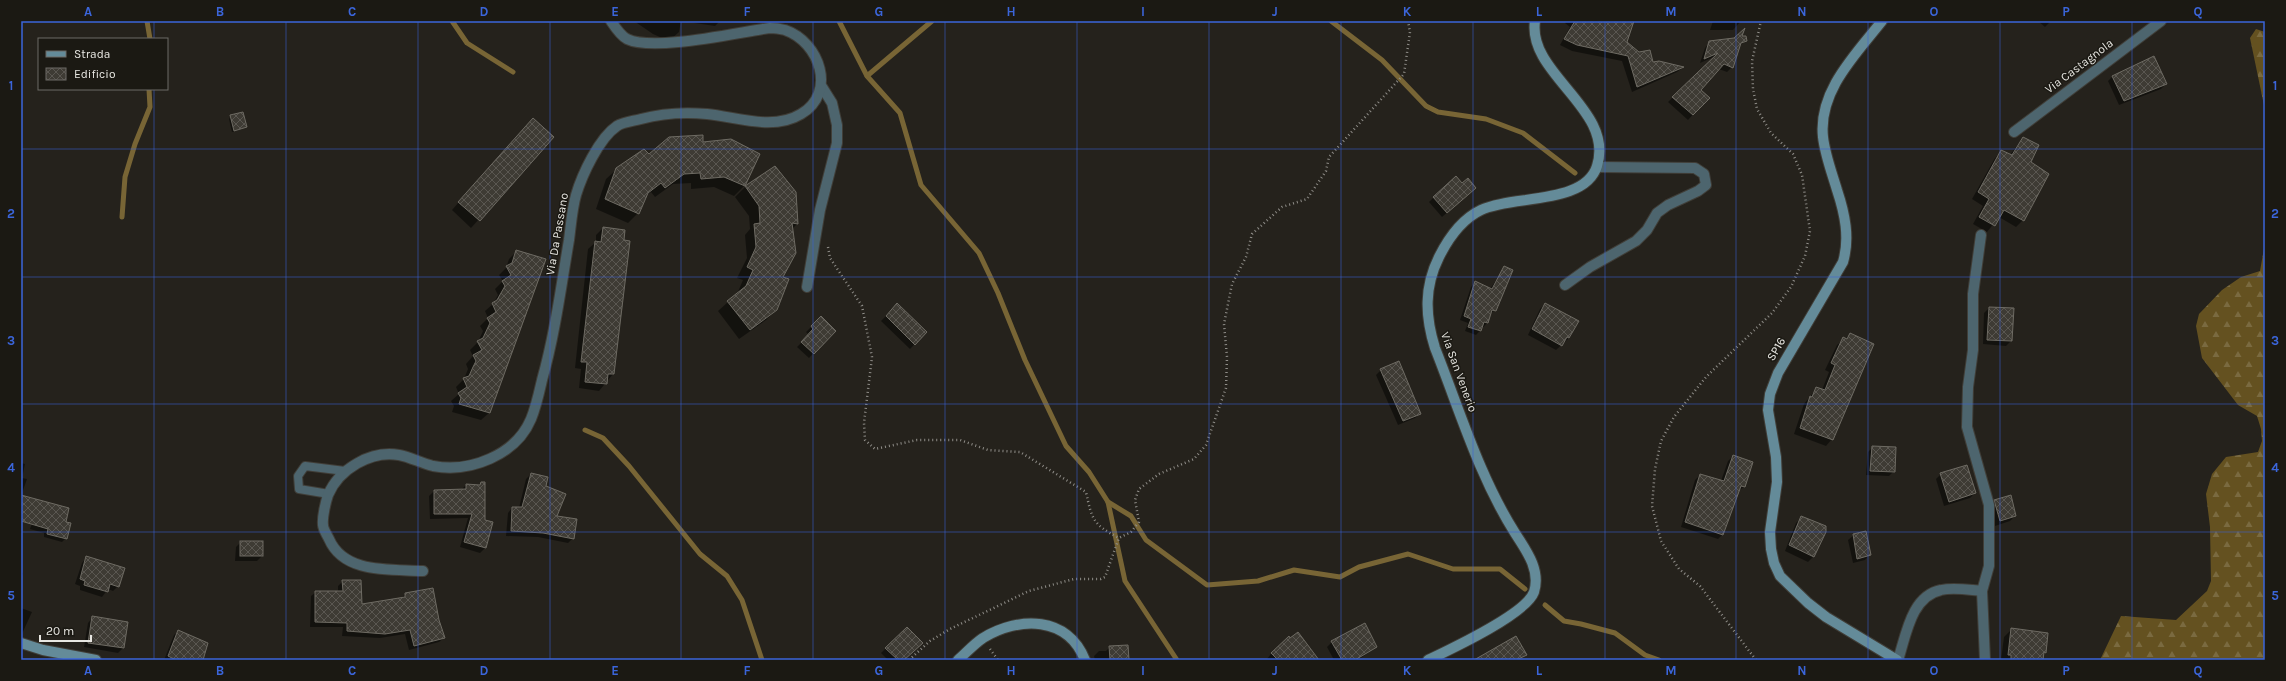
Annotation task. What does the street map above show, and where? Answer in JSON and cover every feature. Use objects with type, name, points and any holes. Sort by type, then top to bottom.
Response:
[{"type":"street","points":[[611,21],[626,39],[638,42],[664,44],[770,28],[786,30],[800,39],[809,48],[822,74],[822,87],[832,103],[837,125],[837,143],[820,210],[807,287]]},
{"type":"street","name":"Via San Venerio","points":[[1428,660],[1498,623],[1528,601],[1533,592],[1536,575],[1529,556],[1499,508],[1482,474],[1435,348],[1429,329],[1427,308],[1431,273],[1452,235],[1466,220],[1481,210],[1503,203],[1548,196],[1573,190],[1586,184],[1597,167],[1599,142],[1594,128],[1544,58],[1538,44],[1535,21]]},
{"type":"street","name":"SP16","points":[[1882,21],[1836,82],[1824,115],[1823,137],[1840,198],[1847,232],[1847,248],[1843,262],[1778,373],[1770,394],[1768,410],[1776,457],[1776,482],[1770,532],[1774,563],[1780,576],[1826,617],[1898,660]]},
{"type":"street","name":"Via Castagnola","points":[[2014,132],[2161,21]]},
{"type":"street","name":"Via Da Passano","points":[[423,571],[375,568],[350,563],[333,549],[323,524],[329,494],[345,472],[370,456],[397,454],[434,466],[467,466],[495,458],[516,441],[531,420],[552,342],[576,194],[597,147],[618,125],[663,113],[704,114],[756,122],[780,121],[801,115],[813,104],[822,87]]},
{"type":"street","points":[[1564,285],[1590,266],[1636,241],[1647,230],[1657,213],[1668,205],[1698,191],[1706,185],[1704,174],[1695,168],[1597,167]]},
{"type":"street","points":[[1981,235],[1973,294],[1973,350],[1968,387],[1967,427],[1989,505],[1990,532],[1988,566],[1982,591],[1985,660]]},
{"type":"street","points":[[1898,660],[1914,610],[1926,596],[1941,590],[1982,591]]},
{"type":"street","points":[[958,660],[983,638],[1003,629],[1014,626],[1041,624],[1056,627],[1072,638],[1085,660]]},
{"type":"street","points":[[21,643],[43,650],[96,660]]},
{"type":"lane","points":[[329,494],[299,489],[298,476],[305,466],[345,472]]},
{"type":"path","points":[[909,660],[930,641],[950,629],[1029,590],[1074,579],[1100,579],[1105,577],[1119,538],[1131,532],[1139,522],[1135,500],[1139,489],[1159,474],[1194,459],[1206,445],[1226,388],[1227,357],[1224,324],[1232,284],[1246,257],[1252,234],[1282,207],[1307,199],[1326,171],[1329,157],[1404,74],[1410,32],[1408,21]]},
{"type":"path","points":[[1756,660],[1700,586],[1678,569],[1661,541],[1652,506],[1655,469],[1661,441],[1674,417],[1706,377],[1772,313],[1790,286],[1805,256],[1810,231],[1802,175],[1793,154],[1771,133],[1757,109],[1752,89],[1752,61],[1761,21]]},
{"type":"path","points":[[827,245],[830,258],[862,306],[872,357],[864,423],[864,440],[875,449],[917,440],[960,440],[988,450],[1020,452],[1086,492],[1092,519],[1104,530],[1119,538]]},
{"type":"green space","points":[[2256,29],[2265,32],[2265,110],[2250,38]]},
{"type":"green space","points":[[2265,243],[2265,660],[2100,660],[2121,616],[2176,620],[2207,591],[2211,581],[2210,527],[2206,494],[2212,474],[2226,457],[2258,452],[2262,441],[2261,429],[2257,416],[2238,405],[2202,358],[2196,326],[2199,314],[2222,290],[2241,277],[2260,271]]},
{"type":"building","points":[[1575,21],[1634,21],[1627,42],[1639,52],[1650,50],[1653,62],[1659,61],[1684,67],[1637,87],[1628,56],[1577,45],[1564,39]]},
{"type":"building","points":[[1745,28],[1742,36],[1746,36],[1747,41],[1741,43],[1733,68],[1724,64],[1701,90],[1710,98],[1693,115],[1672,97],[1718,53],[1704,59],[1709,41],[1734,38]]},
{"type":"building","points":[[2154,56],[2167,84],[2124,101],[2112,76]]},
{"type":"building","points":[[243,112],[247,127],[234,131],[230,115]]},
{"type":"building","points":[[533,118],[554,137],[480,221],[458,202]]},
{"type":"building","points":[[703,135],[703,142],[731,139],[760,154],[745,186],[724,177],[701,179],[700,173],[684,174],[665,188],[661,183],[648,193],[639,214],[605,199],[616,168],[644,149],[649,154],[669,137]]},
{"type":"building","points":[[2023,137],[2039,145],[2031,162],[2049,174],[2024,221],[2004,210],[1995,226],[1979,217],[1989,199],[1978,192],[2001,150],[2012,155]]},
{"type":"building","points":[[775,166],[796,192],[798,224],[792,223],[796,253],[783,277],[789,279],[777,310],[750,330],[727,301],[746,286],[753,270],[747,267],[756,247],[754,224],[760,223],[759,206],[745,186]]},
{"type":"building","points":[[1456,176],[1462,183],[1468,178],[1476,188],[1447,213],[1433,197]]},
{"type":"building","points":[[603,227],[625,230],[624,240],[630,241],[614,374],[608,374],[607,384],[585,382],[587,362],[581,362],[595,241],[601,242]]},
{"type":"building","points":[[516,250],[546,259],[490,413],[459,404],[461,398],[458,393],[467,387],[463,378],[469,376],[476,361],[473,355],[482,350],[477,341],[483,338],[490,323],[487,318],[496,312],[492,303],[497,300],[505,286],[502,281],[511,275],[506,266],[512,263]]},
{"type":"building","points":[[1504,266],[1513,270],[1496,311],[1492,310],[1488,323],[1484,322],[1481,331],[1468,327],[1471,319],[1464,316],[1475,281],[1492,289]]},
{"type":"building","points":[[897,303],[927,332],[915,345],[886,316]]},
{"type":"building","points":[[1545,303],[1579,321],[1569,338],[1567,337],[1562,346],[1532,329]]},
{"type":"building","points":[[1989,307],[2014,308],[2012,341],[1987,340]]},
{"type":"building","points":[[821,316],[836,331],[814,354],[801,342],[813,329],[811,326]]},
{"type":"building","points":[[1850,333],[1874,344],[1833,440],[1800,428],[1810,396],[1812,397],[1816,387],[1825,390],[1835,365],[1831,363],[1843,337],[1847,339]]},
{"type":"building","points":[[1399,361],[1421,414],[1403,421],[1380,369]]},
{"type":"building","points":[[1872,446],[1896,447],[1895,472],[1870,471]]},
{"type":"building","points":[[1733,455],[1753,462],[1745,487],[1741,486],[1723,535],[1685,522],[1700,474],[1724,481]]},
{"type":"building","points":[[1967,465],[1976,493],[1949,502],[1940,473]]},
{"type":"building","points":[[531,473],[548,477],[546,486],[566,494],[557,516],[577,519],[574,539],[543,533],[511,531],[512,507],[522,507]]},
{"type":"building","points":[[481,482],[485,482],[485,520],[493,522],[486,548],[464,542],[472,514],[434,514],[434,490],[466,489],[466,484],[480,485]]},
{"type":"building","points":[[21,495],[69,508],[66,522],[71,523],[67,539],[47,534],[48,529],[21,521]]},
{"type":"building","points":[[2011,495],[2016,516],[2000,521],[1994,500]]},
{"type":"building","points":[[1801,516],[1826,526],[1826,532],[1814,557],[1789,545]]},
{"type":"building","points":[[1866,531],[1871,555],[1857,559],[1853,534]]},
{"type":"building","points":[[240,541],[263,541],[263,556],[240,556]]},
{"type":"building","points":[[86,556],[125,568],[119,587],[110,584],[108,592],[84,585],[85,581],[80,579]]},
{"type":"building","points":[[342,580],[361,580],[362,604],[405,597],[405,593],[433,588],[439,620],[445,638],[414,646],[410,630],[385,634],[347,631],[347,623],[315,622],[315,591],[343,591]]},
{"type":"building","points":[[92,616],[128,622],[124,648],[88,643]]},
{"type":"building","points":[[1365,623],[1377,647],[1355,660],[1342,660],[1331,641]]},
{"type":"building","points":[[907,627],[923,643],[904,660],[898,660],[885,648]]},
{"type":"building","points":[[2011,628],[2048,633],[2046,653],[2044,652],[2043,660],[2011,660],[2011,655],[2008,655]]},
{"type":"building","points":[[178,630],[208,643],[203,660],[176,660],[168,656]]},
{"type":"building","points":[[1298,632],[1319,660],[1278,660],[1271,653],[1289,636],[1290,638]]},
{"type":"building","points":[[1516,636],[1527,655],[1516,660],[1474,660]]},
{"type":"building","points":[[1128,645],[1129,660],[1110,660],[1109,646]]},
{"type":"waterway","points":[[147,21],[150,38]]},
{"type":"waterway","points":[[452,21],[467,43],[513,72]]},
{"type":"waterway","points":[[839,21],[867,76],[900,113],[921,185],[979,253],[998,293],[1025,360],[1066,446],[1089,472],[1108,502],[1125,581],[1177,660]]},
{"type":"waterway","points":[[867,76],[932,21]]},
{"type":"waterway","points":[[1331,21],[1382,60],[1426,106],[1438,112],[1486,119],[1523,133],[1575,173]]},
{"type":"waterway","points":[[122,217],[125,177],[135,144],[150,107],[149,90]]},
{"type":"waterway","points":[[585,430],[603,438],[629,466],[700,554],[727,576],[742,600],[762,660]]},
{"type":"waterway","points":[[1108,502],[1131,516],[1146,540],[1207,585],[1258,581],[1294,570],[1340,577],[1359,567],[1408,554],[1453,569],[1500,569],[1525,589]]},
{"type":"waterway","points":[[1545,605],[1564,621],[1615,633],[1645,655],[1659,660]]}]
